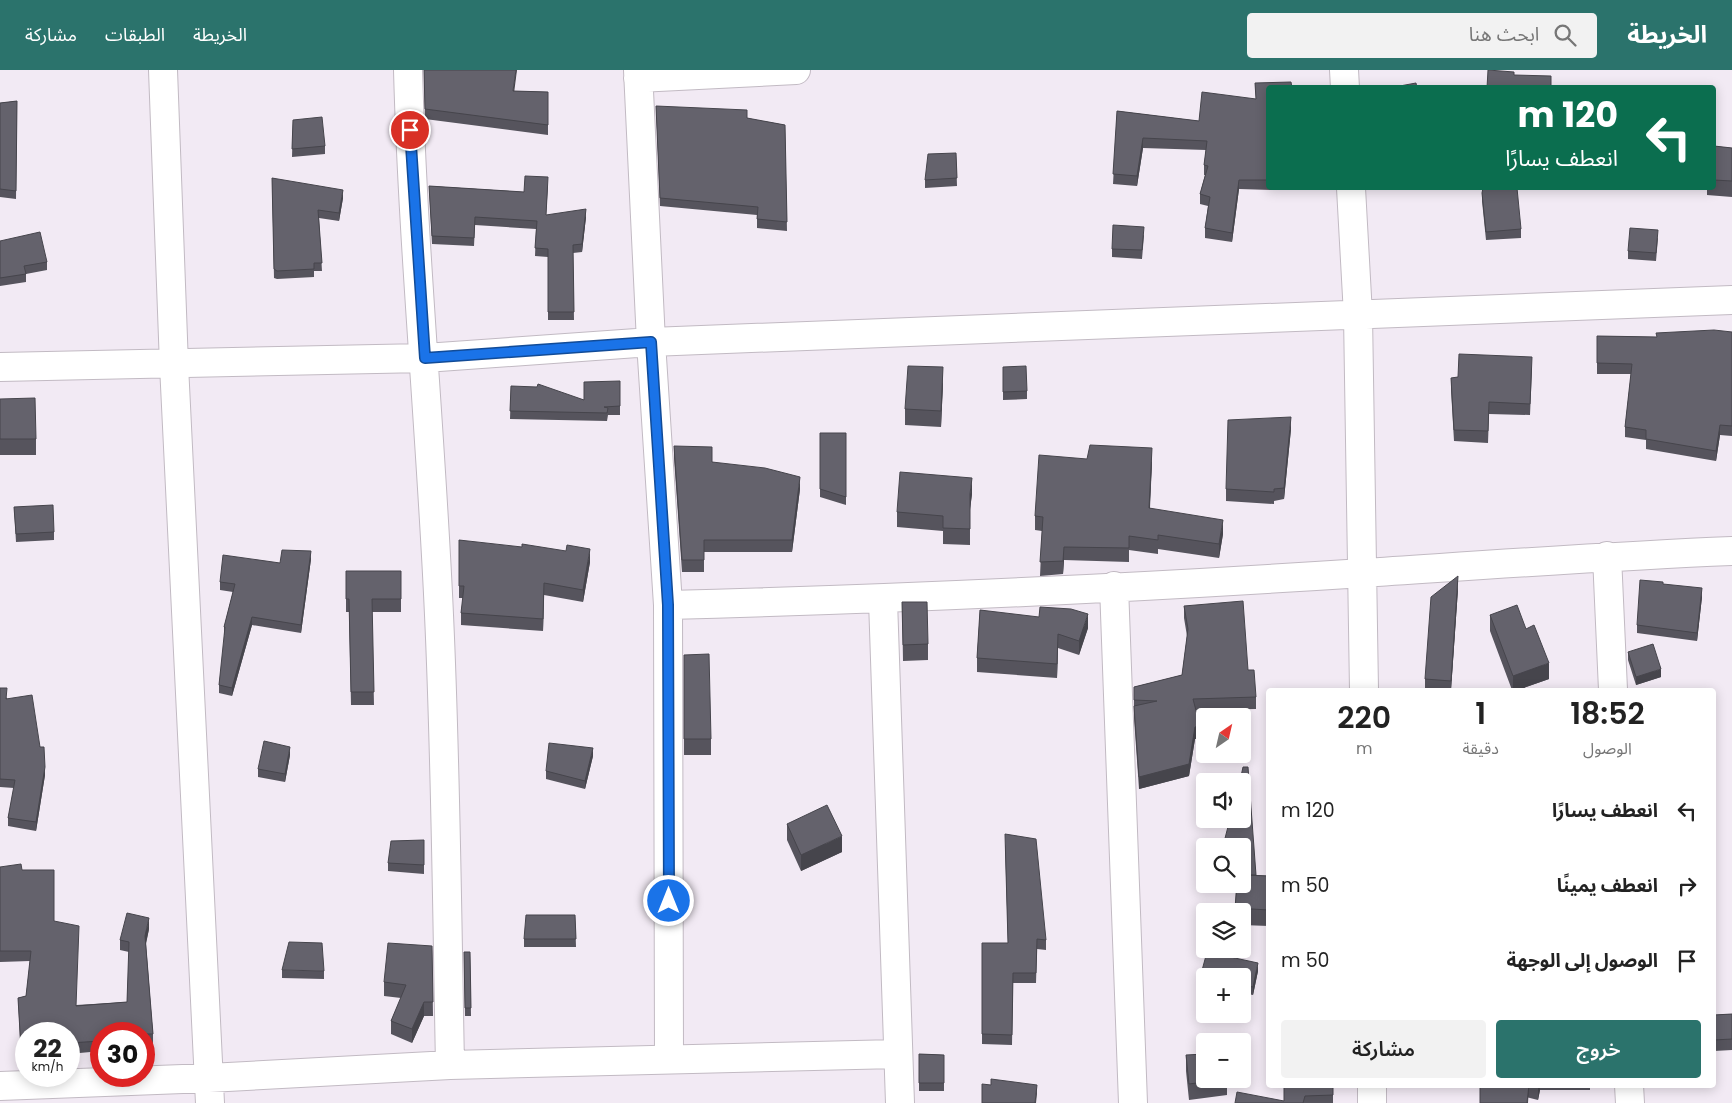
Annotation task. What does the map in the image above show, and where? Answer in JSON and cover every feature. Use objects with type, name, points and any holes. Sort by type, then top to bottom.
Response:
[{"type":"street","points":[[162,70],[174,365],[210,1091]]},
{"type":"street","points":[[408,70],[411,170],[425,358],[440,634],[446,804],[450,1065]]},
{"type":"street","points":[[669,1059],[668,605],[651,342],[638,74],[796,70]]},
{"type":"street","points":[[1344,70],[1345,85]]},
{"type":"street","points":[[1351,190],[1358,315],[1364,688]]},
{"type":"street","points":[[0,368],[425,358],[651,342],[1732,300]]},
{"type":"street","points":[[668,605],[883,600],[1362,573],[1607,556],[1732,551]]},
{"type":"street","points":[[1607,556],[1613,688]]},
{"type":"street","points":[[1114,586],[1133,1103]]},
{"type":"street","points":[[883,600],[900,1103]]},
{"type":"street","points":[[0,1086],[210,1091],[450,1065],[897,1054]]},
{"type":"street","points":[[1372,1088],[1372,1103]]},
{"type":"street","points":[[1630,1088],[1630,1103]]},
{"type":"building","points":[[424,70],[516,70],[513,91],[548,92],[548,125],[425,109]]},
{"type":"building","points":[[1488,70],[1514,72],[1514,75],[1551,76],[1551,85],[1487,85]]},
{"type":"building","points":[[1291,82],[1292,85],[1266,85],[1266,180],[1239,180],[1232,233],[1205,228],[1210,197],[1200,194],[1208,166],[1204,165],[1207,141],[1143,138],[1137,176],[1113,174],[1117,111],[1199,121],[1202,92],[1256,99],[1255,83]]},
{"type":"building","points":[[17,101],[16,191],[0,189],[0,103]]},
{"type":"building","points":[[656,106],[747,110],[747,118],[785,125],[787,222],[757,219],[758,207],[660,198]]},
{"type":"building","points":[[322,117],[325,146],[292,149],[293,120]]},
{"type":"building","points":[[1716,146],[1732,148],[1732,181],[1716,180]]},
{"type":"building","points":[[956,153],[957,178],[925,180],[928,154]]},
{"type":"building","points":[[525,176],[548,177],[546,215],[586,209],[582,244],[573,245],[574,312],[548,312],[548,249],[535,248],[537,221],[475,217],[474,238],[432,236],[429,186],[524,192]]},
{"type":"building","points":[[272,178],[343,190],[339,213],[318,210],[322,263],[314,263],[314,269],[277,271],[274,269]]},
{"type":"building","points":[[1483,190],[1517,190],[1521,229],[1486,232]]},
{"type":"building","points":[[1113,225],[1144,227],[1142,250],[1112,249]]},
{"type":"building","points":[[1630,228],[1658,230],[1656,253],[1628,251]]},
{"type":"building","points":[[40,232],[47,262],[24,266],[26,274],[0,278],[0,241]]},
{"type":"building","points":[[1714,330],[1732,332],[1732,426],[1720,425],[1716,451],[1646,439],[1646,430],[1625,427],[1632,364],[1597,363],[1597,336],[1657,337],[1656,333]]},
{"type":"building","points":[[1459,354],[1532,357],[1530,404],[1489,402],[1488,431],[1454,430],[1451,378],[1458,377]]},
{"type":"building","points":[[908,366],[943,367],[941,411],[905,409]]},
{"type":"building","points":[[1026,366],[1027,391],[1003,392],[1003,367]]},
{"type":"building","points":[[620,381],[620,406],[604,407],[608,408],[607,413],[510,411],[511,386],[537,387],[538,384],[584,400],[584,382]]},
{"type":"building","points":[[35,398],[36,439],[0,439],[0,399]]},
{"type":"building","points":[[1291,417],[1284,488],[1274,489],[1274,492],[1226,489],[1228,420]]},
{"type":"building","points":[[820,433],[846,433],[846,497],[820,489]]},
{"type":"building","points":[[1090,445],[1152,448],[1149,508],[1223,520],[1219,544],[1158,535],[1158,540],[1129,536],[1129,548],[1064,547],[1063,561],[1040,562],[1043,517],[1035,516],[1039,455],[1087,459]]},
{"type":"building","points":[[674,446],[712,447],[712,462],[765,468],[800,477],[792,540],[704,540],[704,560],[682,560]]},
{"type":"building","points":[[900,472],[972,478],[970,529],[943,528],[943,516],[897,512]]},
{"type":"building","points":[[53,505],[54,532],[16,534],[14,507]]},
{"type":"building","points":[[459,540],[522,547],[522,544],[566,551],[567,545],[590,549],[583,590],[544,583],[543,619],[461,613],[464,586],[459,586]]},
{"type":"building","points":[[282,550],[311,551],[301,625],[252,617],[232,688],[219,685],[224,627],[235,584],[220,582],[223,555],[280,563]]},
{"type":"building","points":[[346,571],[401,571],[401,599],[372,599],[374,692],[351,692],[349,599],[346,599]]},
{"type":"building","points":[[1458,576],[1451,681],[1425,679],[1431,597]]},
{"type":"building","points":[[1640,580],[1702,588],[1697,633],[1637,625]]},
{"type":"building","points":[[1243,601],[1248,670],[1254,670],[1256,697],[1193,699],[1196,711],[1196,727],[1189,764],[1139,777],[1134,706],[1157,701],[1134,700],[1134,687],[1182,675],[1188,629],[1184,606]]},
{"type":"building","points":[[902,602],[927,602],[928,644],[903,645]]},
{"type":"building","points":[[1517,605],[1526,629],[1534,625],[1549,663],[1513,676],[1490,615]]},
{"type":"building","points":[[1040,607],[1071,609],[1088,614],[1079,641],[1058,634],[1057,664],[977,658],[980,610],[1039,617]]},
{"type":"building","points":[[1653,644],[1661,669],[1636,677],[1628,652]]},
{"type":"building","points":[[709,654],[711,739],[684,739],[684,655]]},
{"type":"building","points":[[0,688],[7,688],[6,699],[32,695],[40,747],[44,747],[45,767],[36,822],[8,818],[15,780],[0,779]]},
{"type":"building","points":[[264,741],[290,747],[285,774],[258,769]]},
{"type":"building","points":[[549,743],[593,748],[585,781],[546,771]]},
{"type":"building","points":[[1243,767],[1248,767],[1248,773],[1242,773]]},
{"type":"building","points":[[827,805],[842,836],[801,855],[787,824]]},
{"type":"building","points":[[1251,808],[1256,875],[1251,875],[1251,838],[1225,838],[1228,828],[1251,828]]},
{"type":"building","points":[[1005,834],[1036,839],[1046,940],[1037,939],[1036,973],[1013,973],[1012,1035],[982,1034],[982,943],[1008,943]]},
{"type":"building","points":[[424,840],[424,865],[388,863],[391,841]]},
{"type":"building","points":[[21,864],[22,870],[54,870],[54,921],[79,926],[76,1006],[127,1002],[129,942],[120,940],[127,913],[149,918],[145,936],[152,1022],[90,1022],[90,1042],[80,1042],[80,1022],[19,1022],[18,998],[26,996],[31,951],[0,951],[0,867]]},
{"type":"building","points":[[1251,875],[1266,876],[1266,910],[1251,909],[1251,903],[1235,903],[1236,893],[1251,893]]},
{"type":"building","points":[[526,915],[575,915],[576,939],[524,939]]},
{"type":"building","points":[[289,942],[322,943],[324,971],[282,970]]},
{"type":"building","points":[[388,943],[432,946],[433,1002],[424,1002],[412,1029],[391,1021],[406,985],[384,982]]},
{"type":"building","points":[[464,952],[470,952],[471,1008],[465,1008]]},
{"type":"building","points":[[1205,958],[1235,958],[1258,963],[1253,987],[1251,987],[1251,968],[1203,968]]},
{"type":"building","points":[[1732,1014],[1732,1039],[1716,1040],[1716,1015]]},
{"type":"building","points":[[919,1054],[944,1055],[944,1083],[919,1083]]},
{"type":"building","points":[[1196,1054],[1196,1083],[1189,1084],[1186,1055]]},
{"type":"building","points":[[991,1079],[1037,1085],[1035,1103],[982,1103],[982,1084],[991,1085]]},
{"type":"building","points":[[1284,1088],[1333,1088],[1333,1095],[1305,1096],[1303,1103],[1235,1103],[1237,1092],[1284,1101]]},
{"type":"building","points":[[1480,1088],[1529,1088],[1527,1103],[1480,1103]]},
{"type":"route","points":[[410,130],[411,170],[425,358],[651,342],[668,605],[669,901]]}]
